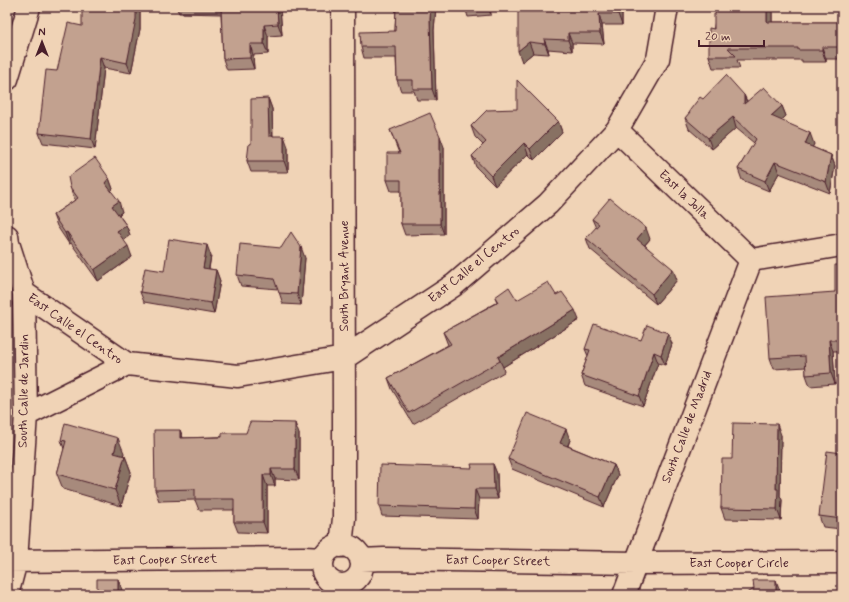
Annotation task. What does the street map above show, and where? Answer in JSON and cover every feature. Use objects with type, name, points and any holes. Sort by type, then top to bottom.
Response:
[{"type":"street","points":[[7,79],[29,7]]},
{"type":"street","name":"South Bryant Avenue","points":[[341,546],[344,518],[343,7]]},
{"type":"street","name":"East Calle el Centro","points":[[24,294],[127,364],[238,376],[344,358],[449,289],[548,204],[617,130],[658,59],[667,7]]},
{"type":"street","name":"East la Jolla","points":[[617,130],[751,260]]},
{"type":"street","name":"South Calle de Jardin","points":[[7,236],[24,294],[26,415],[12,561],[7,595]]},
{"type":"street","points":[[751,260],[842,245]]},
{"type":"street","name":"South Calle de Madrid","points":[[624,595],[751,260]]},
{"type":"street","name":"East Calle el Centro","points":[[26,415],[127,364]]},
{"type":"street","points":[[341,546],[347,546],[358,554],[361,560],[361,566],[360,573],[357,578],[352,583],[346,585],[340,590],[327,579],[322,568],[324,555],[334,547],[341,546]]},
{"type":"street","name":"East Cooper Street","points":[[12,561],[323,559]]},
{"type":"street","name":"East Cooper Street","points":[[361,560],[400,559],[636,563]]},
{"type":"street","name":"East Cooper Circle","points":[[636,563],[842,562]]},
{"type":"building","points":[[82,7],[136,7],[136,19],[127,63],[100,57],[91,139],[39,133],[46,70],[57,71],[68,23],[82,26]]},
{"type":"building","points":[[221,7],[277,7],[278,24],[264,25],[264,44],[250,44],[250,58],[223,59]]},
{"type":"building","points":[[396,7],[431,7],[432,89],[413,89],[413,80],[397,80],[396,47],[361,47],[360,32],[395,31]]},
{"type":"building","points":[[523,7],[618,7],[618,14],[599,14],[600,33],[568,33],[568,40],[544,39],[545,44],[529,42],[518,51],[518,10]]},
{"type":"building","points":[[716,7],[767,7],[767,22],[840,22],[840,7],[842,7],[842,47],[822,47],[822,50],[798,50],[798,48],[728,48],[736,56],[709,56],[709,28],[714,29],[714,14],[716,14]]},
{"type":"building","points":[[726,75],[744,95],[744,104],[764,87],[782,106],[771,116],[810,133],[805,144],[831,155],[826,182],[775,162],[765,181],[738,169],[756,139],[733,117],[708,138],[685,118],[700,97],[703,99]]},
{"type":"building","points":[[517,80],[558,121],[530,149],[524,143],[491,176],[472,156],[486,142],[471,126],[487,110],[517,109]]},
{"type":"building","points":[[268,98],[269,136],[284,136],[284,161],[247,161],[249,144],[251,144],[251,99]]},
{"type":"building","points":[[430,113],[440,136],[440,224],[401,224],[401,180],[387,180],[387,153],[400,153],[390,130]]},
{"type":"building","points":[[95,158],[109,178],[105,183],[119,201],[112,206],[126,225],[117,231],[128,246],[94,270],[53,215],[78,198],[70,187],[68,177]]},
{"type":"building","points":[[610,198],[646,228],[637,239],[673,269],[652,294],[586,238],[599,224],[592,219]]},
{"type":"building","points":[[291,232],[301,247],[297,294],[279,293],[274,279],[237,275],[240,244],[281,248]]},
{"type":"building","points":[[169,239],[207,245],[203,268],[216,270],[211,303],[140,292],[145,268],[164,271]]},
{"type":"building","points":[[835,265],[842,265],[842,340],[829,340],[831,373],[806,375],[805,356],[770,358],[766,297],[835,292]]},
{"type":"building","points":[[548,282],[556,295],[562,292],[575,310],[498,357],[500,361],[409,413],[388,378],[451,344],[443,332],[498,302],[495,297],[509,287],[517,300]]},
{"type":"building","points":[[594,324],[641,340],[647,325],[668,333],[661,355],[654,352],[639,396],[581,375],[590,350],[585,349]]},
{"type":"building","points":[[527,413],[566,429],[560,443],[614,465],[600,497],[508,459]]},
{"type":"building","points":[[250,422],[295,423],[295,469],[271,469],[271,475],[263,475],[263,522],[234,522],[234,499],[195,499],[195,489],[155,490],[154,430],[180,430],[180,438],[222,437],[222,433],[246,433]]},
{"type":"building","points":[[65,423],[118,438],[114,453],[125,456],[115,490],[57,474],[66,441],[61,440]]},
{"type":"building","points":[[733,423],[777,424],[777,509],[721,508],[722,459],[732,459]]},
{"type":"building","points":[[827,451],[842,453],[842,519],[819,516]]},
{"type":"building","points":[[471,464],[493,464],[494,489],[475,489],[474,509],[379,506],[380,465],[472,468]]},
{"type":"building","points":[[97,579],[118,579],[118,595],[97,595]]},
{"type":"building","points":[[753,580],[776,580],[776,595],[744,595],[754,589]]},
{"type":"building","points":[[548,593],[548,595],[453,595]]}]
